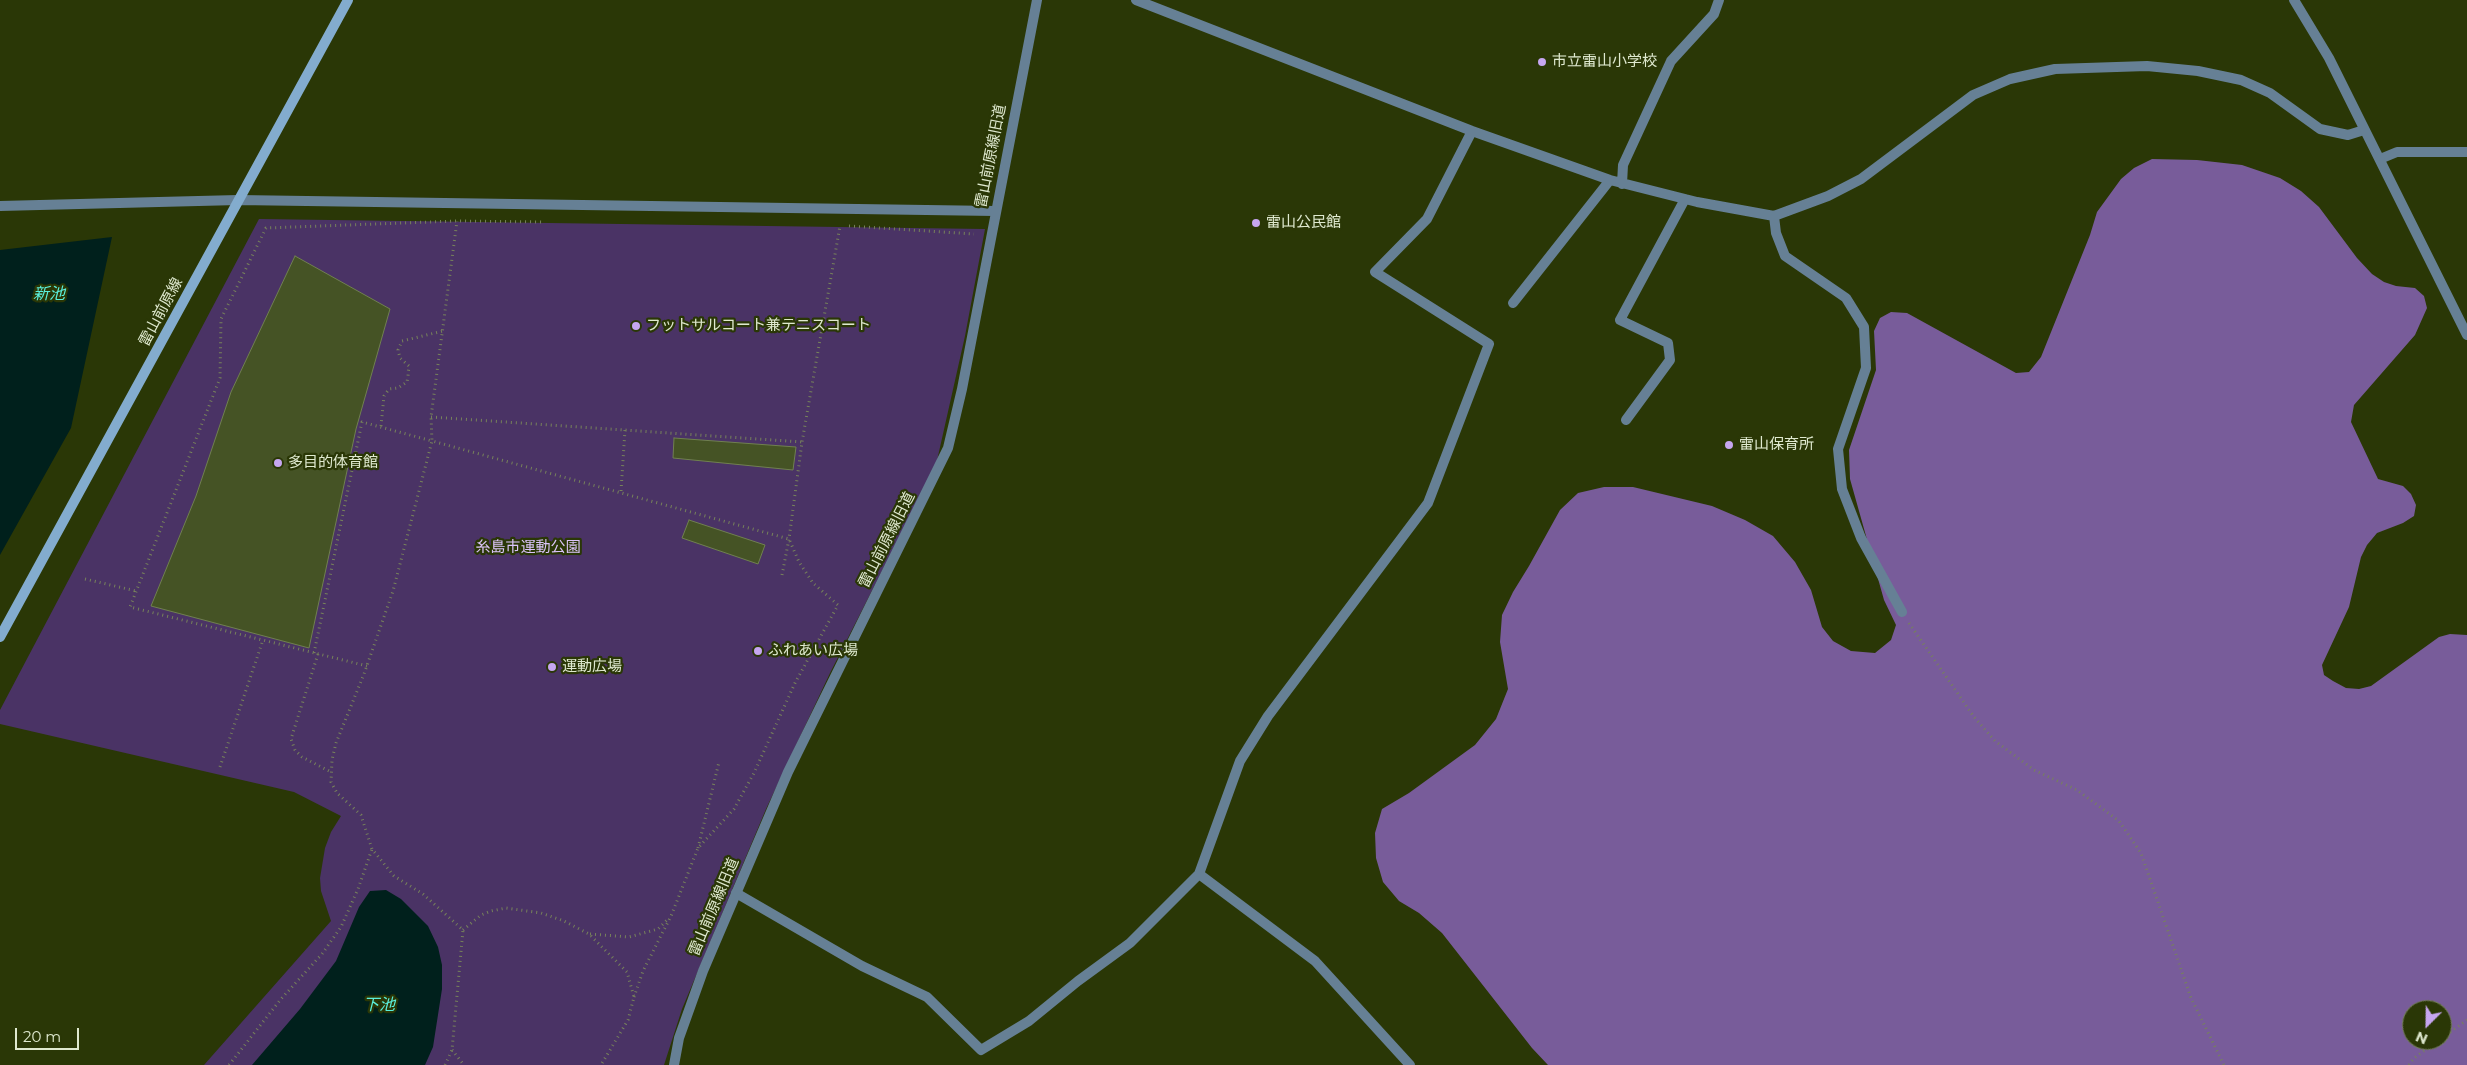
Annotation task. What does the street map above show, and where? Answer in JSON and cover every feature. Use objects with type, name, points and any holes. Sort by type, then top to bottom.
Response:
[{"type":"main road","name":"雷山前原線","points":[[0,638],[348,0]]},
{"type":"street","name":"雷山前原線旧道","points":[[674,1065],[688,1010],[796,756],[948,448],[1037,0]]},
{"type":"street","points":[[1136,0],[1472,131],[1610,180],[1685,199],[1774,216],[1828,196],[1861,179],[1973,95],[2010,79],[2055,69],[2147,66],[2198,71],[2241,80],[2270,93],[2320,129],[2348,135],[2364,130]]},
{"type":"street","points":[[1622,184],[1623,165],[1671,61],[1714,14],[1719,0]]},
{"type":"street","points":[[2294,0],[2329,58],[2467,335]]},
{"type":"street","points":[[736,894],[862,966],[927,996],[981,1050],[1029,1021],[1078,981],[1130,943],[1199,874],[1221,810],[1245,754],[1268,716],[1428,503],[1486,353],[1489,344],[1375,272],[1426,219],[1472,131]]},
{"type":"street","points":[[2380,159],[2398,152],[2467,152]]},
{"type":"street","points":[[1513,303],[1610,180]]},
{"type":"street","points":[[1626,420],[1670,360],[1668,343],[1620,320],[1685,199]]},
{"type":"street","points":[[0,206],[238,200],[996,211]]},
{"type":"street","points":[[1774,216],[1776,233],[1785,256],[1846,298],[1864,327],[1866,368],[1838,449],[1842,490],[1861,538],[1902,612]]},
{"type":"street","points":[[1199,874],[1315,961],[1410,1065]]},
{"type":"path","points":[[457,221],[432,417],[432,442],[393,591],[367,666],[336,743],[331,782],[337,793],[361,815],[372,849],[394,876],[423,894],[463,930]]},
{"type":"path","points":[[367,666],[130,607],[220,378],[222,319],[266,228],[457,221],[546,222]]},
{"type":"path","points":[[830,226],[974,234]]},
{"type":"path","points":[[782,575],[789,539],[802,442],[840,226]]},
{"type":"path","points":[[381,426],[384,396],[389,389],[398,388],[407,382],[409,366],[400,358],[398,350],[402,341],[443,331]]},
{"type":"path","points":[[432,417],[802,442]]},
{"type":"path","points":[[331,772],[302,757],[295,750],[291,739],[316,653],[362,422],[621,491],[789,539]]},
{"type":"path","points":[[621,491],[625,430]]},
{"type":"path","points":[[698,848],[734,810],[754,773],[795,683],[838,605],[813,583],[799,562],[789,539]]},
{"type":"path","points":[[85,579],[136,591]]},
{"type":"path","points":[[1902,612],[1974,717],[1995,741],[2034,770],[2077,790],[2119,821],[2141,852],[2192,998],[2224,1065]]},
{"type":"path","points":[[220,767],[263,640]]},
{"type":"path","points":[[601,1065],[628,1020],[643,972],[671,916],[698,848],[719,762]]},
{"type":"path","points":[[229,1065],[281,999],[322,954],[341,926],[358,889],[372,849]]},
{"type":"path","points":[[444,1065],[452,1050],[463,930],[481,915],[491,911],[506,908],[541,913],[564,921],[589,934],[626,972],[634,997]]},
{"type":"path","points":[[589,934],[629,937],[658,929],[671,916]]},
{"type":"path","points":[[2452,1031],[2467,1020]]},
{"type":"path","points":[[452,1050],[464,1065]]},
{"type":"path","points":[[2409,1065],[2414,1058],[2425,1050]]},
{"type":"green space","name":"糸島市運動公園","points":[[259,219],[985,229],[965,336],[936,465],[830,673],[766,809],[682,1009],[664,1065],[204,1065],[331,921],[321,891],[320,878],[325,848],[331,832],[341,816],[294,792],[0,724],[0,710]]},
{"type":"shaded area","points":[[2152,159],[2197,160],[2242,165],[2280,178],[2301,191],[2319,207],[2357,258],[2372,274],[2384,282],[2396,286],[2415,288],[2424,296],[2427,308],[2415,335],[2354,405],[2351,422],[2378,479],[2403,486],[2411,494],[2416,505],[2414,516],[2403,523],[2377,533],[2367,545],[2361,557],[2349,607],[2322,665],[2324,675],[2333,681],[2346,688],[2359,689],[2371,686],[2439,637],[2450,634],[2467,635],[2467,1065],[1548,1065],[1532,1048],[1442,933],[1419,913],[1399,901],[1383,882],[1376,858],[1375,833],[1382,809],[1409,793],[1475,745],[1496,719],[1508,689],[1500,642],[1502,615],[1560,510],[1578,493],[1604,487],[1633,487],[1712,506],[1745,520],[1773,536],[1795,562],[1811,590],[1822,627],[1833,641],[1851,651],[1875,653],[1891,640],[1896,625],[1884,600],[1850,479],[1849,450],[1876,370],[1874,331],[1880,318],[1891,312],[1907,313],[2016,373],[2029,372],[2041,357],[2090,235],[2097,212],[2121,179],[2134,168]]},
{"type":"water","name":"新池","points":[[112,237],[71,428],[0,555],[0,250]]},
{"type":"water","name":"下池","points":[[386,890],[401,899],[428,926],[438,947],[442,965],[442,989],[433,1047],[425,1065],[252,1065],[300,1009],[336,961],[359,907],[370,891]]},
{"type":"building","name":"多目的体育館","points":[[295,256],[390,309],[356,429],[309,648],[151,606],[196,496],[231,392]]},
{"type":"building","points":[[674,438],[796,447],[793,470],[673,458]]},
{"type":"building","points":[[689,520],[765,545],[758,564],[682,538]]},
{"type":"place","name":"市立雷山小学校","points":[[1542,62]]},
{"type":"place","name":"雷山公民館","points":[[1256,223]]},
{"type":"place","name":"フットサルコート兼テニスコート","points":[[636,326]]},
{"type":"place","name":"雷山保育所","points":[[1729,445]]},
{"type":"place","name":"多目的体育館","points":[[278,463]]},
{"type":"place","name":"ふれあい広場","points":[[758,651]]},
{"type":"place","name":"運動広場","points":[[552,667]]}]
